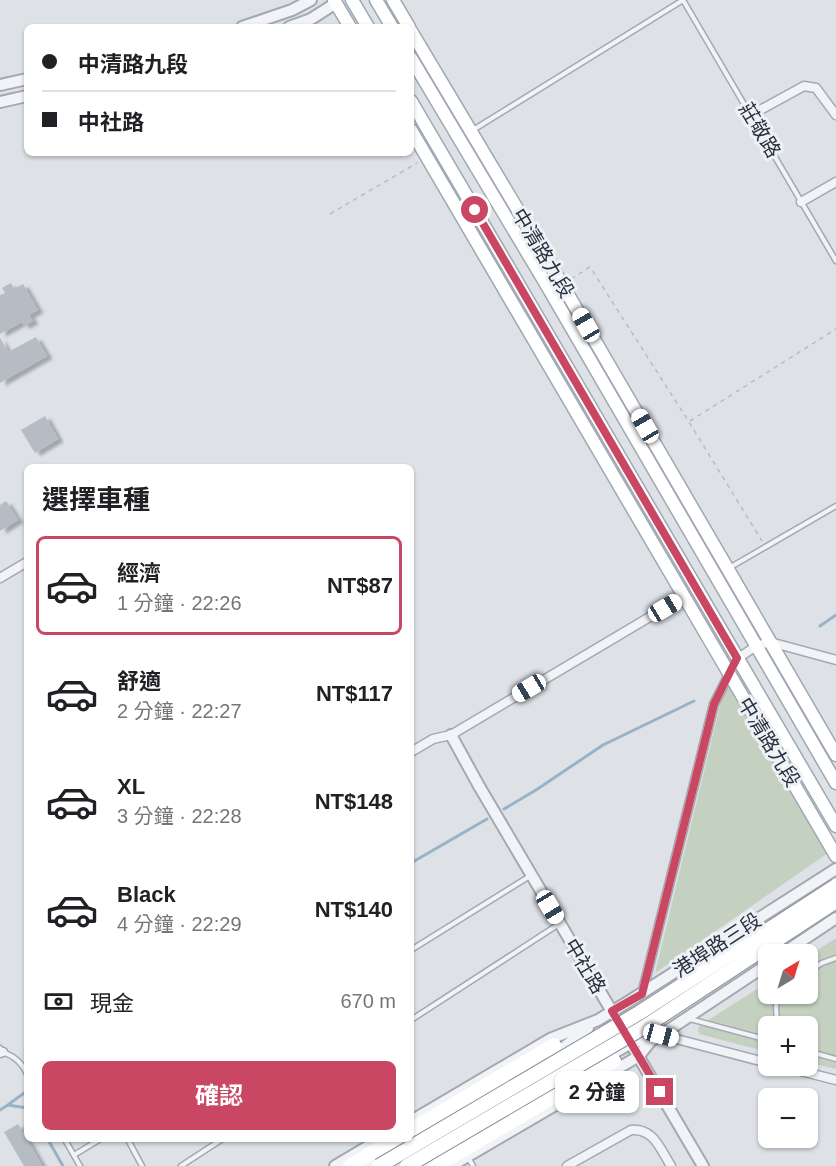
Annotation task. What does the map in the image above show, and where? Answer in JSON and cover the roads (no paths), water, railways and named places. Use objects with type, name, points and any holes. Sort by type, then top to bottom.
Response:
[{"type":"highway","points":[[379,1166],[639,1013],[836,886]]},
{"type":"highway","points":[[407,1166],[646,1026],[836,901]]},
{"type":"highway","points":[[414,1128],[554,1045]]},
{"type":"highway","points":[[436,1166],[614,1061]]},
{"type":"highway","points":[[350,1166],[389,1142]]},
{"type":"main road","points":[[352,0],[366,24]]},
{"type":"main road","points":[[376,0],[390,24]]},
{"type":"main road","points":[[393,0],[407,24]]},
{"type":"main road","points":[[336,1],[348,24]]},
{"type":"main road","name":"中清路九段","points":[[414,36],[836,755]]},
{"type":"main road","name":"中清路九段","points":[[414,63],[540,274],[836,783]]},
{"type":"main road","name":"中清路九段","points":[[414,106],[836,826]]},
{"type":"main road","name":"中清路九段","points":[[414,135],[836,856]]},
{"type":"street","points":[[251,24],[292,10],[311,0]]},
{"type":"street","points":[[298,24],[311,20],[336,1]]},
{"type":"street","points":[[24,80],[3,85],[4,102],[24,97]]},
{"type":"street","points":[[751,115],[804,86],[816,88],[836,115]]},
{"type":"street","points":[[801,202],[836,182]]},
{"type":"street","points":[[0,578],[24,564]]},
{"type":"street","points":[[414,750],[433,739],[451,735],[685,596]]},
{"type":"street","points":[[642,994],[714,704],[737,658],[756,646],[770,642],[836,660]]},
{"type":"street","name":"中社路","points":[[451,735],[531,875],[704,1166]]},
{"type":"street","name":"港埠路三段","points":[[554,1045],[642,994],[836,868]]},
{"type":"street","points":[[797,944],[836,918]]},
{"type":"street","points":[[422,1166],[657,1037],[758,970]]},
{"type":"street","name":"港埠路三段","points":[[414,1119],[550,1039],[598,1020]]},
{"type":"street","name":"港埠路三段","points":[[414,1136],[558,1052],[598,1020]]},
{"type":"street","points":[[657,1037],[758,1061]]},
{"type":"street","points":[[614,1061],[635,1049]]},
{"type":"street","points":[[451,1166],[470,1161],[635,1049]]},
{"type":"street","points":[[818,1075],[836,1080]]},
{"type":"street","points":[[567,1166],[631,1130],[640,1129],[652,1135],[670,1166]]},
{"type":"street","points":[[335,1166],[375,1142]]},
{"type":"street","name":"港埠路三段","points":[[364,1166],[404,1142]]},
{"type":"lane","name":"莊敬路","points":[[684,0],[836,261]]},
{"type":"lane","points":[[470,132],[684,0]]},
{"type":"lane","points":[[728,568],[836,506]]},
{"type":"lane","points":[[414,948],[531,875]]},
{"type":"lane","points":[[414,1018],[560,923]]},
{"type":"lane","points":[[818,967],[836,958]]},
{"type":"lane","points":[[687,1018],[758,1037]]},
{"type":"lane","points":[[1,1051],[12,1056],[24,1068]]},
{"type":"lane","points":[[818,1054],[836,1059]]},
{"type":"lane","points":[[66,1142],[80,1166]]},
{"type":"lane","points":[[74,1155],[95,1142]]},
{"type":"lane","points":[[129,1142],[141,1166]]},
{"type":"lane","points":[[181,1166],[218,1142]]},
{"type":"waterway","points":[[820,626],[836,615]]},
{"type":"waterway","points":[[504,809],[603,745],[694,701]]},
{"type":"waterway","points":[[414,861],[487,819]]},
{"type":"waterway","points":[[9,1104],[24,1093]]},
{"type":"waterway","points":[[0,1110],[8,1105],[24,1108]]},
{"type":"waterway","points":[[49,1142],[63,1166]]}]
